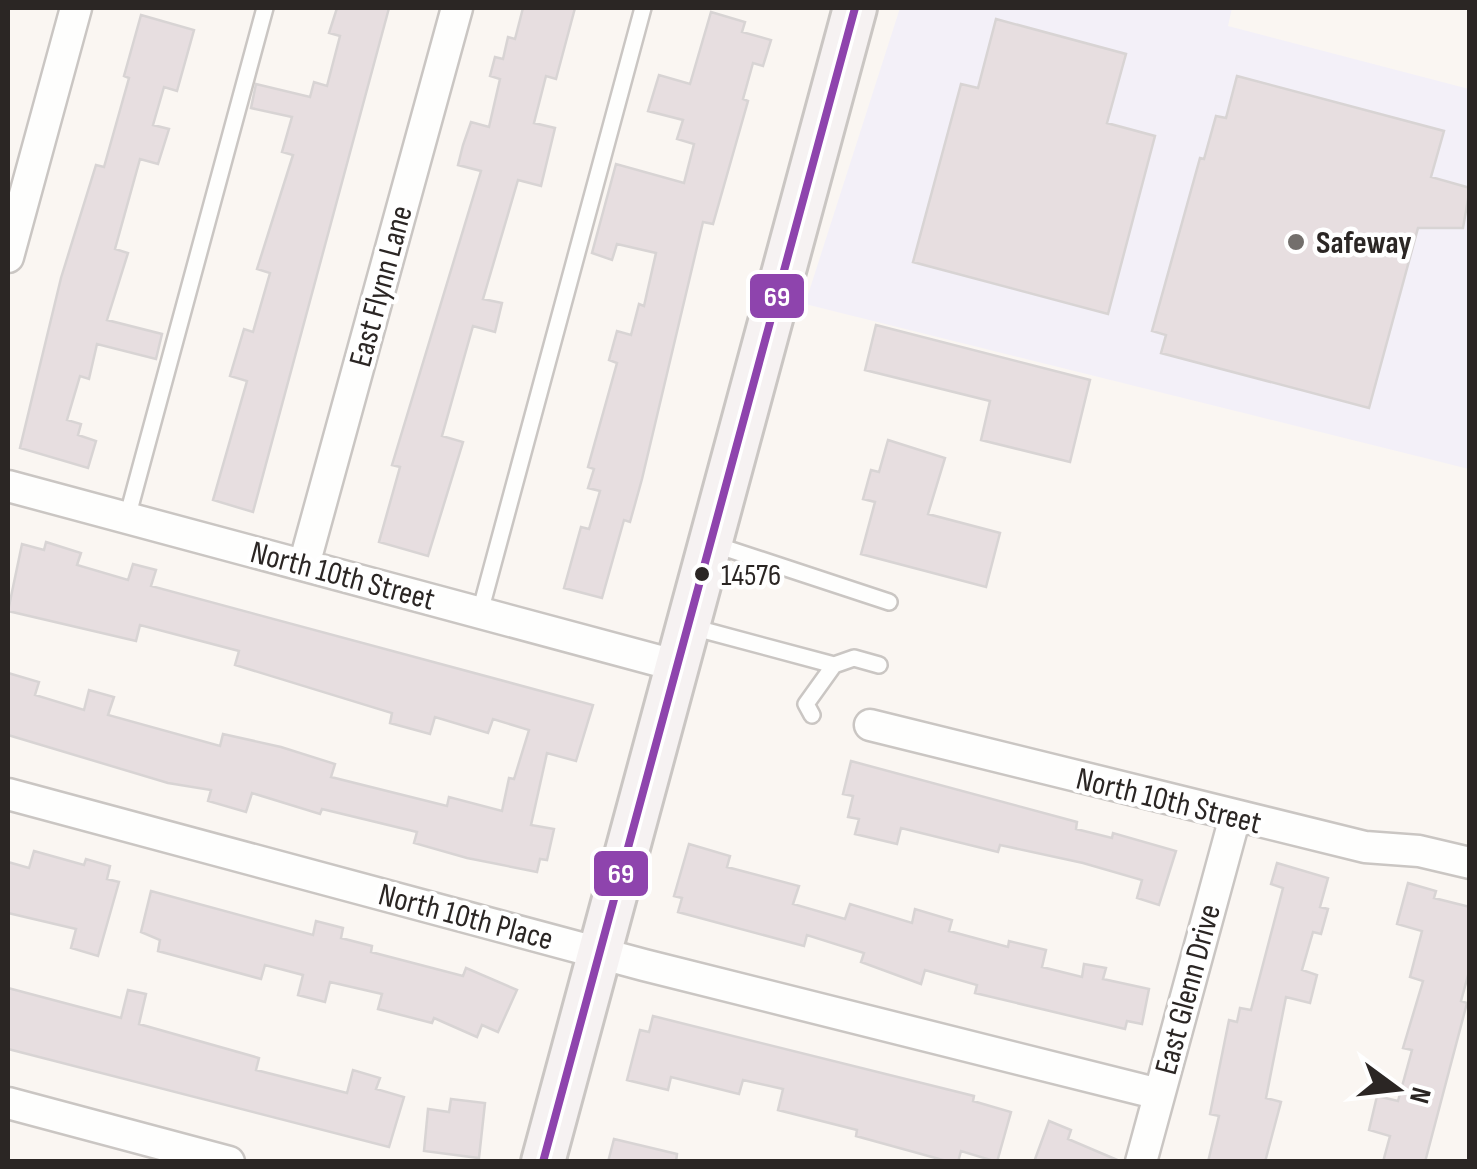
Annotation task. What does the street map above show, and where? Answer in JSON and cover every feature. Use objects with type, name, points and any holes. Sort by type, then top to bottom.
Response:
[{"type":"main road","points":[[543,1162],[855,8]]},
{"type":"street","points":[[8,257],[76,8]]},
{"type":"street","name":"East Flynn Lane","points":[[304,565],[456,8]]},
{"type":"street","name":"North 10th Street","points":[[8,486],[480,612],[683,646]]},
{"type":"street","name":"North 10th Street","points":[[870,725],[1365,848],[1419,850],[1470,863]]},
{"type":"street","name":"North 10th Place","points":[[8,794],[600,952],[1158,1094]]},
{"type":"street","name":"East Glenn Drive","points":[[1141,1162],[1235,817]]},
{"type":"street","points":[[8,1103],[229,1162]]},
{"type":"lane","points":[[126,518],[266,8]]},
{"type":"lane","points":[[480,612],[643,8]]},
{"type":"lane","points":[[710,543],[889,602]]},
{"type":"lane","points":[[683,646],[834,666],[854,658],[879,665]]},
{"type":"lane","points":[[812,715],[806,704],[834,666]]},
{"type":"shaded area","points":[[900,8],[1232,8],[1228,26],[1469,89],[1469,469],[805,304]]},
{"type":"building","points":[[337,8],[389,8],[253,512],[213,500],[247,381],[230,376],[244,329],[253,332],[270,273],[257,269],[293,155],[282,152],[292,117],[251,108],[256,84],[310,97],[314,82],[327,86],[340,36],[329,33]]},
{"type":"building","points":[[523,8],[575,8],[556,79],[546,76],[534,123],[555,128],[541,186],[518,180],[483,299],[502,303],[495,332],[473,326],[442,436],[463,442],[428,556],[379,542],[400,467],[392,465],[481,171],[458,165],[463,145],[471,122],[489,127],[500,79],[490,76],[495,57],[503,59],[508,37],[515,39]]},
{"type":"building","points":[[711,12],[745,22],[742,32],[771,40],[763,66],[753,63],[743,99],[748,101],[713,224],[703,222],[642,479],[630,522],[624,520],[602,598],[564,588],[581,527],[589,529],[600,491],[588,488],[594,469],[588,467],[617,363],[609,360],[617,331],[631,335],[639,304],[644,306],[656,253],[617,244],[612,260],[592,253],[616,164],[684,183],[694,144],[677,139],[683,120],[648,111],[659,75],[690,84]]},
{"type":"building","points":[[141,15],[194,30],[177,91],[164,87],[153,125],[169,129],[158,164],[140,159],[115,249],[128,253],[107,320],[162,334],[156,359],[97,344],[89,379],[80,376],[67,420],[81,424],[78,435],[96,441],[88,468],[20,448],[61,278],[96,165],[104,167],[129,78],[124,76]]},
{"type":"building","points":[[996,19],[1126,54],[1107,123],[1155,136],[1108,314],[913,262],[961,84],[978,88]]},
{"type":"building","name":"Safeway","points":[[1237,76],[1444,131],[1431,177],[1470,188],[1463,228],[1418,228],[1369,408],[1161,353],[1166,335],[1152,331],[1200,158],[1204,159],[1216,116],[1226,118]]},
{"type":"building","points":[[876,325],[1090,380],[1070,462],[981,440],[990,401],[865,370]]},
{"type":"building","points":[[888,440],[945,458],[928,514],[1000,533],[986,587],[861,554],[875,502],[863,499],[871,470],[879,472]]},
{"type":"building","points":[[46,542],[81,553],[77,565],[128,580],[133,564],[156,570],[151,586],[593,705],[576,761],[547,753],[531,825],[554,829],[547,860],[540,859],[537,872],[467,858],[414,843],[417,832],[322,809],[320,814],[252,793],[246,812],[208,801],[211,790],[168,783],[8,735],[8,673],[39,682],[35,695],[84,710],[89,690],[114,697],[108,715],[220,746],[223,734],[281,747],[335,764],[331,777],[447,806],[449,797],[502,811],[509,778],[514,779],[529,730],[493,719],[488,733],[435,717],[430,734],[390,723],[392,713],[235,665],[239,651],[140,625],[136,641],[8,611],[22,544],[44,550]]},
{"type":"building","points":[[851,761],[1077,822],[1076,829],[1112,838],[1113,833],[1176,851],[1159,905],[1137,898],[1142,880],[1083,863],[1000,845],[998,852],[901,828],[897,844],[855,834],[859,819],[848,817],[853,796],[843,794]]},
{"type":"building","points":[[689,844],[730,856],[727,867],[799,886],[793,904],[845,919],[850,904],[912,923],[915,909],[952,920],[949,931],[1008,947],[1009,941],[1046,950],[1042,967],[1082,977],[1084,964],[1106,968],[1103,979],[1149,989],[1142,1024],[1127,1021],[1125,1029],[975,993],[977,985],[925,970],[921,984],[861,962],[864,953],[807,935],[804,946],[678,912],[682,898],[674,896]]},
{"type":"building","points":[[34,851],[84,865],[86,859],[110,866],[107,879],[119,882],[98,956],[71,948],[76,929],[8,913],[8,862],[29,868]]},
{"type":"building","points":[[1277,863],[1328,878],[1320,907],[1328,909],[1321,934],[1313,932],[1302,970],[1317,975],[1310,1003],[1286,997],[1266,1098],[1281,1102],[1265,1162],[1208,1162],[1219,1116],[1210,1114],[1229,1020],[1237,1022],[1240,1008],[1251,1010],[1283,888],[1271,884]]},
{"type":"building","points":[[1408,883],[1436,891],[1434,898],[1470,907],[1470,968],[1461,1001],[1467,1003],[1425,1162],[1383,1162],[1390,1136],[1369,1130],[1377,1096],[1398,1101],[1412,1050],[1403,1048],[1423,981],[1410,977],[1422,931],[1397,924]]},
{"type":"building","points":[[151,891],[313,935],[316,921],[343,928],[341,938],[372,946],[371,952],[463,976],[466,968],[517,990],[498,1032],[482,1025],[477,1037],[434,1018],[432,1023],[378,1009],[382,994],[330,982],[325,1002],[298,995],[303,975],[265,965],[261,979],[158,951],[160,940],[141,932]]},
{"type":"building","points":[[8,988],[121,1018],[128,990],[146,994],[139,1024],[259,1058],[256,1070],[347,1093],[353,1070],[380,1078],[376,1089],[404,1097],[389,1147],[8,1049]]},
{"type":"building","points":[[653,1016],[974,1096],[973,1101],[1011,1112],[997,1162],[961,1151],[958,1162],[950,1162],[856,1136],[857,1130],[778,1110],[783,1089],[743,1080],[739,1094],[671,1077],[668,1090],[627,1080],[640,1030],[649,1032]]},
{"type":"building","points":[[451,1099],[485,1103],[479,1158],[424,1151],[428,1109],[449,1112]]},
{"type":"building","points":[[1049,1121],[1071,1130],[1068,1139],[1122,1162],[1034,1162]]},
{"type":"building","points":[[614,1139],[677,1154],[676,1162],[608,1162]]},
{"type":"transit line","name":"69","points":[[543,1162],[855,8]]},
{"type":"place","name":"Safeway","points":[[1296,242]]},
{"type":"place","name":"14576","points":[[702,574]]}]
